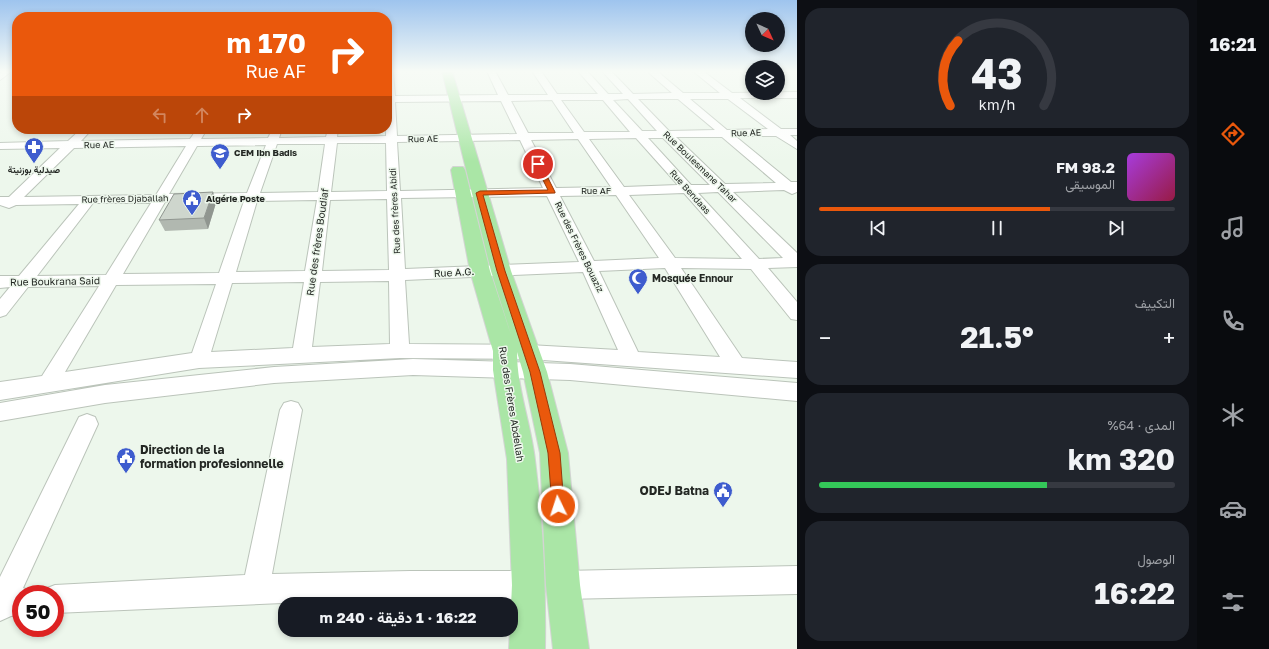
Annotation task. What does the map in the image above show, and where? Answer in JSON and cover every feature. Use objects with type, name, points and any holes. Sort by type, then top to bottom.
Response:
[{"type":"main road","name":"Rue des Frères Abdellah","points":[[447,101],[472,194],[501,271],[532,362],[554,453],[563,585],[570,649]]},
{"type":"main road","name":"Rue des Frères Abdellah","points":[[472,194],[480,271],[505,360],[521,459],[529,585],[527,649]]},
{"type":"street","name":"Rue des Frères Bouaziz","points":[[506,101],[590,267],[632,359]]},
{"type":"street","points":[[557,101],[670,263],[735,364]]},
{"type":"street","name":"Rue Bendaas","points":[[608,101],[755,264],[797,314]]},
{"type":"street","name":"Rue Boulesmane Tahar","points":[[635,101],[666,134],[797,262]]},
{"type":"street","points":[[686,101],[723,133],[794,189]]},
{"type":"street","points":[[737,101],[797,146]]},
{"type":"street","name":"Rue AE","points":[[1,146],[70,145],[199,136],[332,134],[391,139],[579,134],[797,132]]},
{"type":"street","points":[[0,213],[4,199],[67,134]]},
{"type":"street","points":[[4,199],[82,134]]},
{"type":"street","name":"Rue des frères Boudiaf","points":[[302,355],[332,134]]},
{"type":"street","name":"Rue des frères Abidi","points":[[391,134],[395,194],[400,351]]},
{"type":"street","points":[[199,360],[252,196],[275,135]]},
{"type":"street","points":[[48,384],[159,198],[199,136]]},
{"type":"street","name":"Rue AF","points":[[395,194],[472,194],[687,189],[794,189]]},
{"type":"street","name":"Rue frères Djaballah","points":[[4,199],[395,194]]},
{"type":"street","points":[[0,311],[90,199]]},
{"type":"street","name":"Rue A.G.","points":[[110,281],[398,275],[670,263],[755,264],[797,262]]},
{"type":"street","name":"Rue Boukrana Said","points":[[0,282],[110,281]]},
{"type":"street","points":[[0,391],[199,360],[400,351],[532,362],[632,359],[735,364],[797,370]]},
{"type":"street","points":[[0,412],[105,394],[274,375],[505,360]]},
{"type":"street","points":[[532,362],[570,372],[797,392]]},
{"type":"street","points":[[256,588],[291,410]]},
{"type":"street","points":[[8,604],[87,424]]},
{"type":"street","points":[[563,585],[797,580]]},
{"type":"street","points":[[64,599],[256,588],[456,584],[529,585]]},
{"type":"building","points":[[213,192],[204,218],[159,220],[174,194]]},
{"type":"place","name":"صيدلية بوزنيتة","points":[[34,164]]},
{"type":"place","name":"CEM Ibn Badis","points":[[220,170]]},
{"type":"place","name":"Algérie Poste","points":[[192,216]]},
{"type":"place","name":"Mosquée Ennour","points":[[638,295]]},
{"type":"place","name":"Direction de la formation profesionnelle","points":[[126,474]]},
{"type":"place","name":"ODEJ Batna","points":[[723,508]]},
{"type":"route","points":[[538,164],[552,192],[480,193],[501,271],[535,372],[554,453],[558,506]]}]
